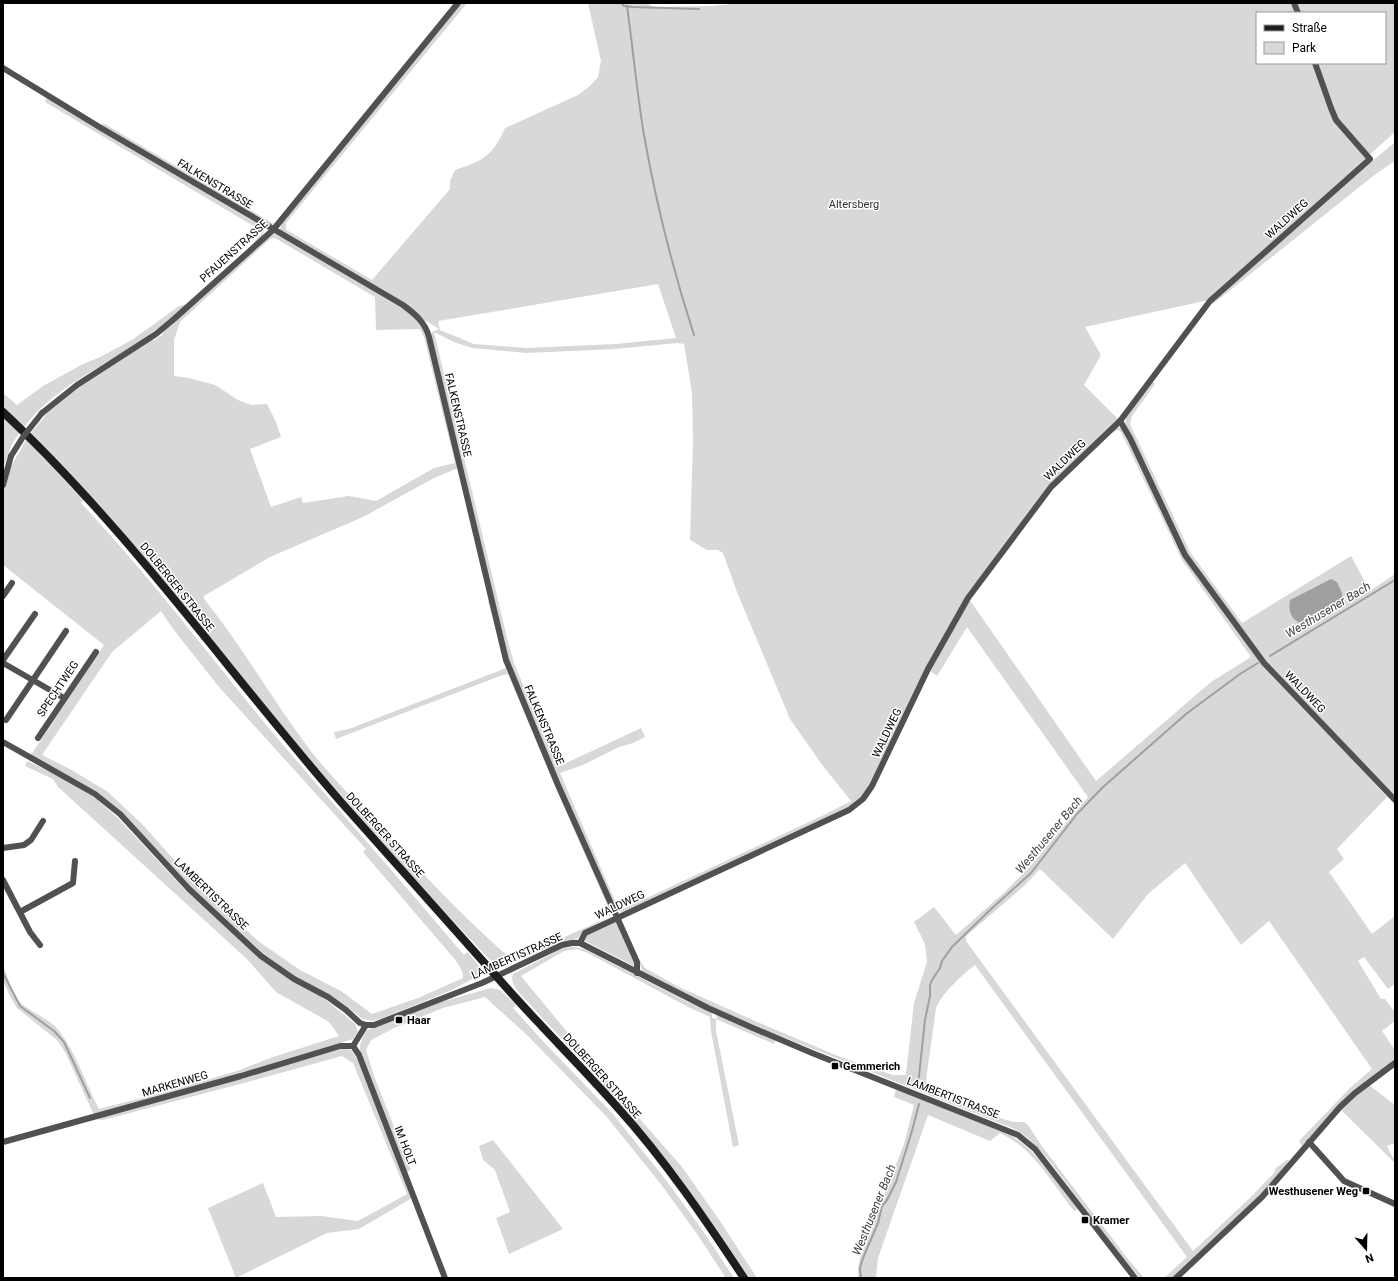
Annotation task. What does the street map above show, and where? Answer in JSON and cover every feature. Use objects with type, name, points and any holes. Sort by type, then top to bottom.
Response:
[{"type":"main road","name":"DOLBERGER STRASSE","points":[[3,412],[59,467],[118,532],[319,777],[496,976],[618,1109],[673,1175],[744,1278]]},
{"type":"street","name":"PFAUENSTRASSE","points":[[3,485],[8,464],[12,456],[23,437],[42,413],[77,384],[156,334],[273,230],[458,3]]},
{"type":"street","name":"WALDWEG","points":[[580,943],[585,933],[849,810],[863,799],[872,786],[928,669],[968,598],[1051,487],[1120,421],[1210,301],[1370,159],[1336,120],[1315,64]]},
{"type":"street","name":"FALKENSTRASSE","points":[[3,68],[273,230],[403,305],[414,313],[425,325],[430,337],[506,660],[558,785],[637,962],[638,973]]},
{"type":"street","name":"WALDWEG","points":[[1120,421],[1130,438],[1185,555],[1264,663],[1395,800]]},
{"type":"street","points":[[3,596],[12,583]]},
{"type":"street","points":[[34,614],[3,662],[64,698]]},
{"type":"street","points":[[6,720],[66,632]]},
{"type":"street","name":"SPECHTWEG","points":[[38,738],[96,652]]},
{"type":"street","name":"LAMBERTISTRASSE","points":[[3,742],[95,794],[120,814],[189,889],[261,956],[294,979],[328,997],[346,1010],[360,1023],[374,1025],[496,976],[562,945],[580,943],[708,1008],[759,1031],[1018,1135],[1035,1149],[1135,1278]]},
{"type":"street","points":[[3,848],[24,845],[31,840],[44,821]]},
{"type":"street","points":[[20,912],[73,883],[75,861]]},
{"type":"street","points":[[3,880],[30,932],[40,945]]},
{"type":"street","points":[[353,1046],[366,1025]]},
{"type":"street","name":"MARKENWEG","points":[[3,1142],[242,1076],[340,1046],[353,1046]]},
{"type":"street","name":"IM HOLT","points":[[353,1046],[362,1063],[445,1278]]},
{"type":"street","points":[[1176,1278],[1262,1197],[1340,1107],[1355,1092],[1395,1063]]},
{"type":"street","points":[[1309,1142],[1344,1181],[1395,1204]]},
{"type":"green space","name":"Altersberg","points":[[460,3],[467,3],[286,223],[286,230],[372,280],[450,189],[450,181],[455,170],[473,164],[486,156],[496,145],[505,128],[578,95],[590,86],[598,77],[601,61],[588,3],[646,3],[654,7],[712,6],[741,3],[1395,3],[1395,132],[1366,158],[1371,162],[1395,142],[1395,161],[1377,173],[1213,304],[1209,300],[1085,327],[1101,355],[1084,385],[1118,419],[1050,486],[969,599],[1096,781],[1211,682],[1251,657],[1182,560],[1121,432],[1118,430],[1110,434],[1117,427],[1124,430],[1183,555],[1255,655],[1387,797],[1337,849],[1344,859],[1329,872],[1372,934],[1395,916],[1395,984],[1388,989],[1364,957],[1358,961],[1381,999],[1385,999],[1395,1012],[1395,1021],[1382,1031],[1395,1050],[1395,1061],[1352,1091],[1302,1146],[1299,1141],[1351,1087],[1372,1069],[1269,921],[1241,945],[1185,863],[1148,894],[1113,939],[1040,869],[1024,886],[966,936],[966,941],[1193,1251],[1251,1197],[1274,1173],[1276,1168],[1288,1159],[1289,1160],[1282,1171],[1260,1195],[1172,1278],[1164,1278],[1187,1257],[975,965],[958,979],[948,990],[936,1008],[926,1080],[928,1088],[934,1093],[1003,1119],[1014,1122],[1024,1122],[1028,1125],[1041,1145],[1144,1278],[1140,1278],[1125,1261],[1047,1158],[1022,1134],[1012,1128],[768,1031],[708,1005],[642,971],[639,959],[645,968],[679,987],[755,1021],[838,1056],[893,1075],[905,1075],[914,1003],[927,962],[925,944],[914,922],[934,907],[956,935],[1006,891],[1034,862],[1088,797],[967,627],[937,676],[930,671],[870,785],[862,797],[847,808],[623,912],[616,910],[560,785],[508,658],[431,334],[432,332],[439,329],[280,230],[282,222]],"holes":[[[658,284],[676,338],[616,344],[527,348],[474,344],[440,330],[438,321]],[[434,332],[454,342],[472,348],[526,353],[614,349],[678,343],[684,344],[692,393],[693,440],[690,540],[707,550],[718,550],[723,553],[737,592],[790,719],[823,766],[851,801],[619,910],[560,773],[583,765],[619,747],[633,743],[645,737],[641,728],[560,766],[552,754],[514,663],[508,642]]]},
{"type":"green space","points":[[47,97],[261,225],[264,230],[263,236],[245,252],[262,233],[260,230],[45,102]]},
{"type":"green space","points":[[103,123],[274,224],[270,225],[102,126]]},
{"type":"green space","points":[[274,234],[279,236],[402,307],[419,322],[427,335],[458,468],[434,478],[363,517],[270,557],[204,596],[204,599],[232,636],[296,731],[318,760],[424,875],[492,942],[510,958],[558,940],[609,917],[584,931],[577,939],[561,943],[503,964],[497,965],[492,962],[427,892],[332,785],[113,521],[31,433],[45,416],[44,414],[69,393],[151,340],[154,340],[162,335],[164,330],[271,235]],"holes":[[[275,238],[375,297],[376,330],[420,329],[424,337],[455,463],[434,468],[376,501],[349,496],[303,503],[301,497],[271,507],[250,449],[281,437],[276,422],[267,404],[251,405],[238,400],[215,385],[189,378],[174,376],[174,340],[180,322],[270,239]]]},
{"type":"green space","points":[[187,304],[146,337],[60,392],[35,414],[24,427],[3,407],[3,393],[17,405],[43,386],[132,340],[179,306]]},
{"type":"green space","points":[[1152,381],[1155,384],[1132,416],[1130,424],[1190,552],[1242,623],[1351,556],[1370,591],[1395,574],[1395,798],[1267,664],[1187,554],[1125,424],[1126,417]]},
{"type":"green space","points":[[3,417],[19,433],[11,446],[3,469]]},
{"type":"green space","points":[[26,440],[84,500],[81,503],[153,585],[267,726],[464,955],[467,952],[482,969],[480,975],[452,990],[383,1018],[372,1021],[361,1018],[329,994],[295,976],[263,953],[191,887],[122,812],[96,791],[31,755],[104,645],[3,565],[3,494],[10,468]],"holes":[[[161,611],[173,629],[219,687],[366,849],[363,852],[457,962],[462,971],[463,978],[418,998],[372,1014],[341,991],[300,970],[258,941],[183,870],[144,826],[108,792],[70,769],[42,755],[112,652]]]},
{"type":"green space","points":[[488,601],[490,601],[507,667],[506,669],[508,674],[336,739],[334,732],[349,729],[506,668]]},
{"type":"green space","points":[[508,674],[510,675],[611,910],[609,917],[609,909]]},
{"type":"green space","points":[[27,761],[57,775],[94,797],[117,817],[186,891],[238,938],[293,982],[325,999],[355,1024],[358,1031],[353,1039],[241,1074],[94,1115],[66,1054],[58,1041],[17,1008],[3,981],[3,966],[12,990],[20,1002],[51,1023],[60,1032],[76,1060],[99,1109],[177,1089],[240,1070],[270,1058],[339,1036],[329,1022],[276,992],[247,959],[58,787],[53,779],[25,766]]},
{"type":"green space","points":[[616,921],[635,962],[634,966],[585,941],[586,935]]},
{"type":"green space","points":[[574,947],[584,949],[688,1002],[712,1012],[712,1018],[716,1019],[716,1031],[739,1145],[733,1147],[711,1031],[710,1017],[688,1007],[588,953],[577,949],[564,951],[521,976],[625,1102],[682,1167],[720,1221],[757,1278],[749,1278],[704,1212],[658,1150],[598,1079],[516,989],[512,980],[513,974],[563,948]]},
{"type":"green space","points":[[491,988],[500,990],[516,1005],[513,1008],[612,1113],[666,1180],[703,1231],[734,1278],[726,1278],[697,1234],[660,1183],[606,1116],[526,1034],[485,997],[443,1008],[394,1028],[371,1040],[366,1050],[374,1076],[411,1170],[406,1172],[360,1053],[362,1038],[367,1030],[441,1002]]},
{"type":"green space","points":[[718,1015],[775,1040],[774,1044],[716,1019]]},
{"type":"green space","points":[[341,1048],[351,1050],[367,1079],[412,1198],[359,1229],[327,1233],[236,1278],[208,1208],[263,1183],[276,1217],[321,1216],[358,1221],[407,1194],[353,1063],[342,1056],[103,1120],[94,1119]]},
{"type":"green space","points":[[1369,1085],[1395,1105],[1395,1143],[1387,1146],[1395,1159],[1395,1163],[1341,1110]]},
{"type":"green space","points":[[896,1089],[1010,1135],[1039,1159],[1078,1209],[1074,1211],[1033,1158],[1026,1150],[1012,1140],[1000,1133],[990,1141],[928,1115],[878,1258],[876,1278],[856,1278],[858,1276],[860,1258],[904,1144],[914,1105],[894,1097]]},
{"type":"green space","points":[[493,1140],[563,1229],[509,1254],[496,1218],[510,1212],[495,1170],[483,1160],[479,1146]]},
{"type":"shaded area","points":[[1331,579],[1337,582],[1342,593],[1343,600],[1338,604],[1327,608],[1313,620],[1302,623],[1294,619],[1290,611],[1290,600]]},
{"type":"waterway","points":[[621,3],[624,6],[633,7],[699,9]]},
{"type":"waterway","points":[[627,6],[639,103],[654,186],[679,286],[694,335]]},
{"type":"waterway","name":"Westhusener Bach","points":[[1270,656],[1395,580]]},
{"type":"waterway","name":"Westhusener Bach","points":[[918,1085],[925,1020],[930,996],[930,985],[940,968],[942,961],[952,947],[1031,873],[1077,814],[1102,788],[1186,714],[1240,674],[1258,663]]},
{"type":"waterway","points":[[3,973],[20,1006],[54,1031],[64,1042],[90,1098]]},
{"type":"waterway","name":"Westhusener Bach","points":[[861,1278],[860,1268],[863,1258],[878,1223],[882,1206],[887,1200],[896,1182],[919,1104]]},
{"type":"place","name":"Haar","points":[[399,1020]]},
{"type":"place","name":"Gemmerich","points":[[835,1066]]},
{"type":"place","name":"Westhusener Weg","points":[[1366,1191]]},
{"type":"place","name":"Kramer","points":[[1085,1220]]}]
